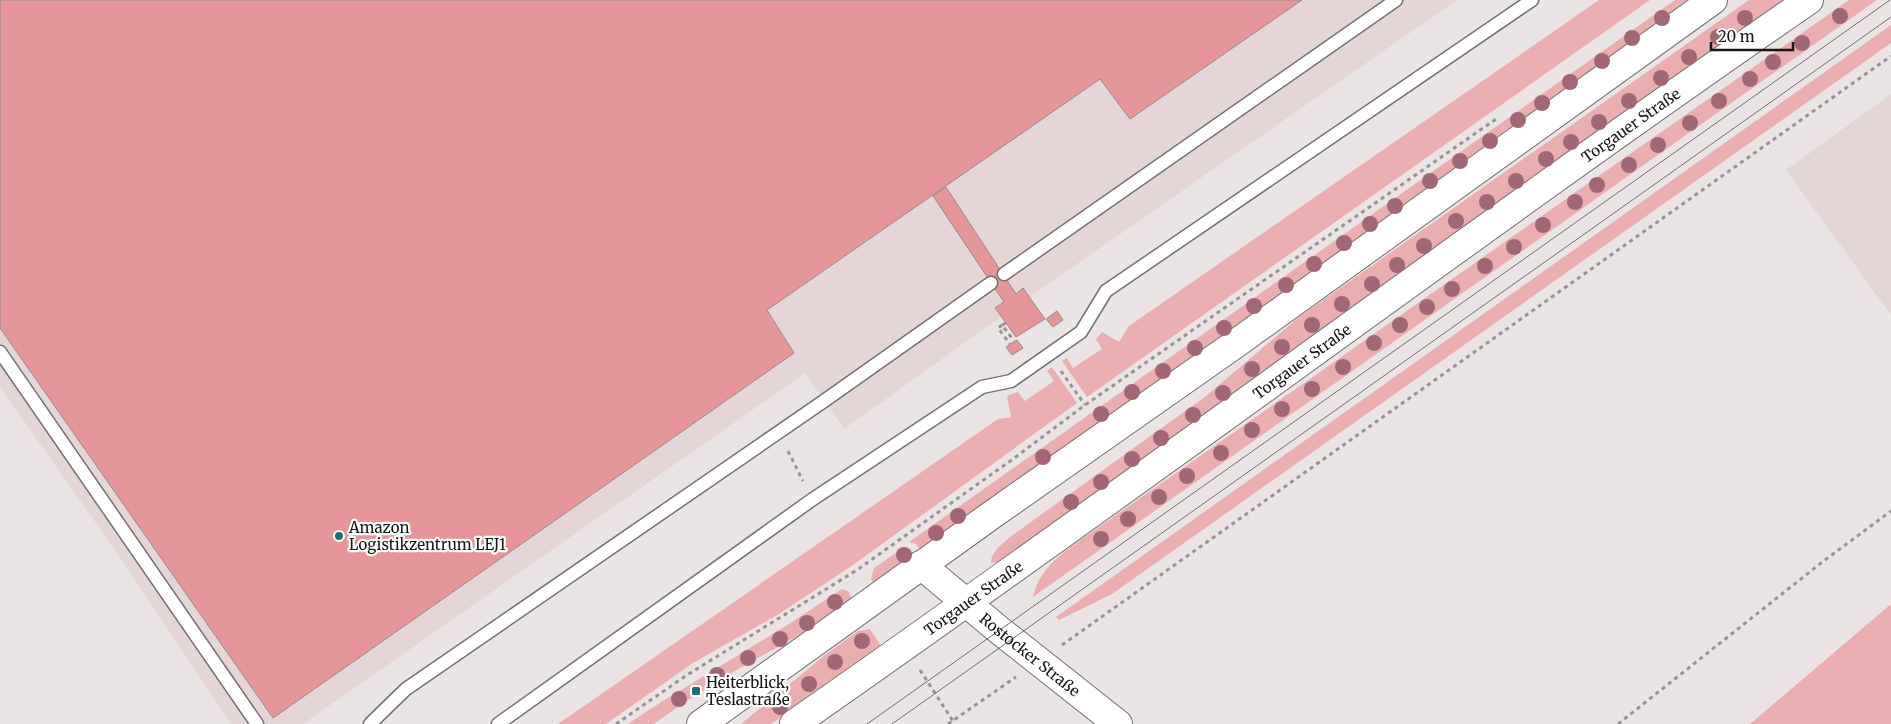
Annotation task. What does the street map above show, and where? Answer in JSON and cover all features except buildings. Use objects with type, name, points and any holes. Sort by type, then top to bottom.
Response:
[{"type":"main road","points":[[701,724],[921,565],[1232,347],[1713,0]]},
{"type":"main road","name":"Torgauer Straße","points":[[794,724],[966,603],[1678,90],[1809,0]]},
{"type":"main road","name":"Rostocker Straße","points":[[921,565],[1118,724]]},
{"type":"lane","points":[[1004,274],[1396,0]]},
{"type":"lane","points":[[498,724],[813,499],[982,387],[1011,381],[1081,332],[1106,291],[1532,0]]},
{"type":"lane","points":[[370,724],[406,689],[991,283]]},
{"type":"lane","points":[[0,352],[257,724]]},
{"type":"path","points":[[948,724],[1891,56]]},
{"type":"path","points":[[616,724],[687,675],[857,570],[1013,460],[1085,405],[1503,114]]},
{"type":"path","points":[[1006,323],[998,328],[1010,344]]},
{"type":"path","points":[[1002,325],[1014,341]]},
{"type":"path","points":[[778,431],[813,499]]},
{"type":"path","points":[[1618,724],[1821,563],[1891,511]]},
{"type":"shaded area","name":"Amazon Logistikzentrum LEJ1","points":[[0,0],[1457,0],[1002,316],[844,429],[805,373],[303,724],[231,724],[117,553],[0,387]]},
{"type":"shaded area","points":[[1599,0],[1650,0],[1087,397],[1062,361],[1067,358],[1073,368],[1102,349],[1096,339],[1102,332],[1119,342],[1129,326]]},
{"type":"shaded area","points":[[1675,0],[1696,0],[920,550],[916,544],[909,542]]},
{"type":"shaded area","points":[[1749,0],[1793,0],[999,562],[991,563],[991,559],[1000,545],[1010,537],[1206,396],[1299,317]]},
{"type":"shaded area","points":[[1849,0],[1877,0],[1033,597],[1045,571],[1065,551]]},
{"type":"shaded area","points":[[1891,25],[1891,43],[1112,594],[1059,620],[1056,617]]},
{"type":"shaded area","points":[[1891,94],[1891,315],[1786,170]]},
{"type":"shaded area","points":[[1052,367],[1077,403],[853,565],[779,614],[693,663],[606,724],[558,724],[998,419],[1011,417],[1007,396],[1018,392],[1025,401],[1054,381],[1047,371]]},
{"type":"shaded area","points":[[903,548],[915,554],[874,583],[871,579],[874,568]]},
{"type":"shaded area","points":[[842,589],[848,591],[852,598],[817,625],[740,668],[654,724],[628,724],[789,624]]},
{"type":"shaded area","points":[[1891,604],[1891,724],[1750,724]]},
{"type":"shaded area","points":[[870,629],[881,646],[771,724],[741,724],[825,655],[858,631]]},
{"type":"tram line","points":[[867,724],[1890,0]]},
{"type":"tram line","points":[[892,724],[1891,17]]},
{"type":"place","name":"Amazon Logistikzentrum LEJ1","points":[[339,536]]},
{"type":"place","name":"Heiterblick, Teslastraße","points":[[696,691]]}]
